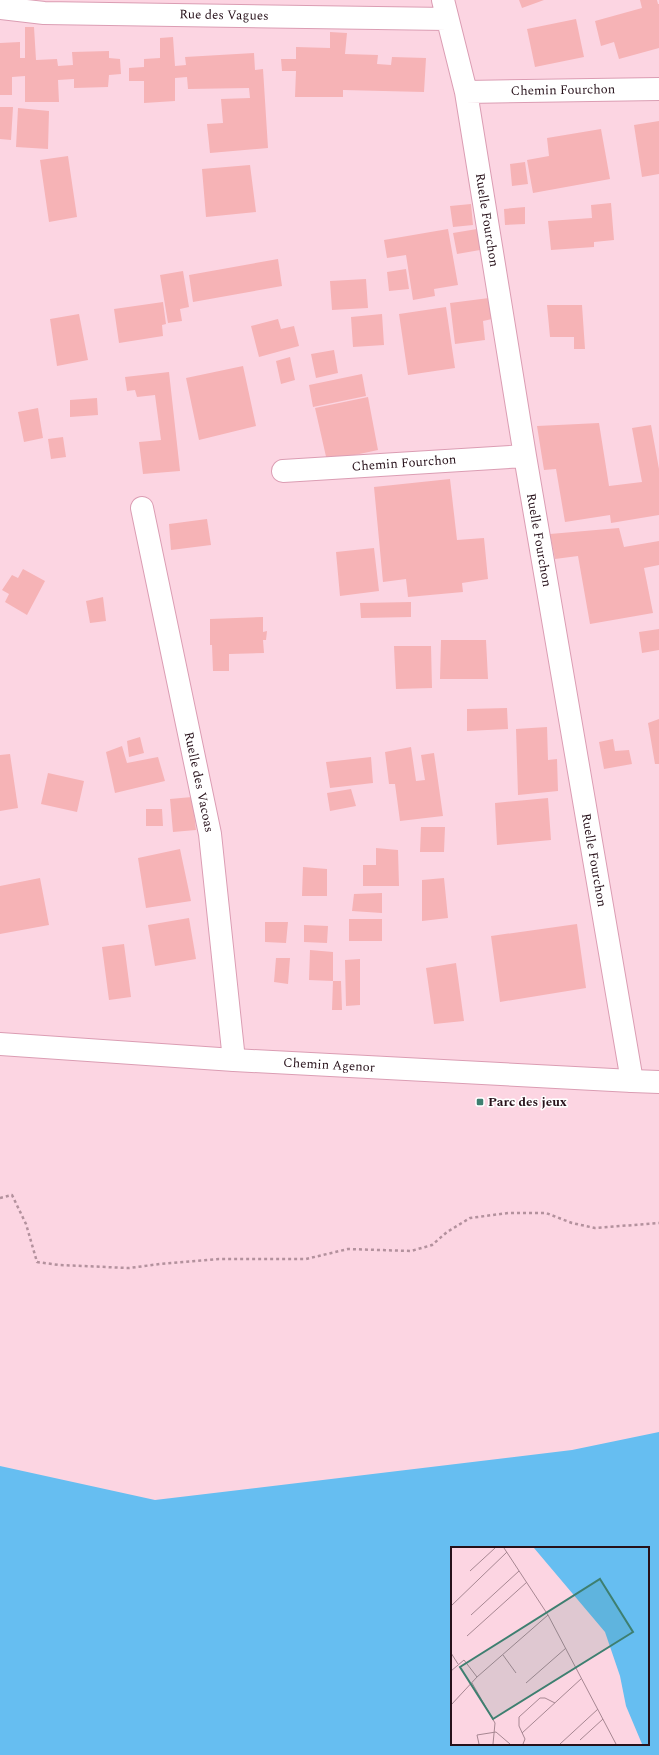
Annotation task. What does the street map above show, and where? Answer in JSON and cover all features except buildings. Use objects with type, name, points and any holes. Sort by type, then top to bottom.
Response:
[{"type":"street","name":"Rue des Vagues","points":[[0,8],[44,13],[445,9]]},
{"type":"street","name":"Ruelle Fourchon","points":[[445,9],[466,92],[525,456],[632,1081]]},
{"type":"street","name":"Chemin Fourchon","points":[[466,92],[659,88]]},
{"type":"street","name":"Chemin Fourchon","points":[[283,471],[525,456]]},
{"type":"street","name":"Ruelle des Vacoas","points":[[142,508],[210,834],[234,1060]]},
{"type":"street","name":"Chemin Agenor","points":[[0,1044],[234,1060],[659,1082]]},
{"type":"path","points":[[0,1198],[12,1195],[26,1224],[36,1262],[99,1268],[129,1268],[160,1264],[219,1260],[306,1258],[348,1249],[411,1251],[432,1245],[447,1232],[470,1218],[508,1213],[546,1213],[572,1223],[595,1228],[659,1224]]},
{"type":"water","points":[[659,1432],[659,1755],[0,1755],[0,1466],[155,1500],[572,1450]]},
{"type":"place","name":"Parc des jeux","points":[[480,1102]]}]
